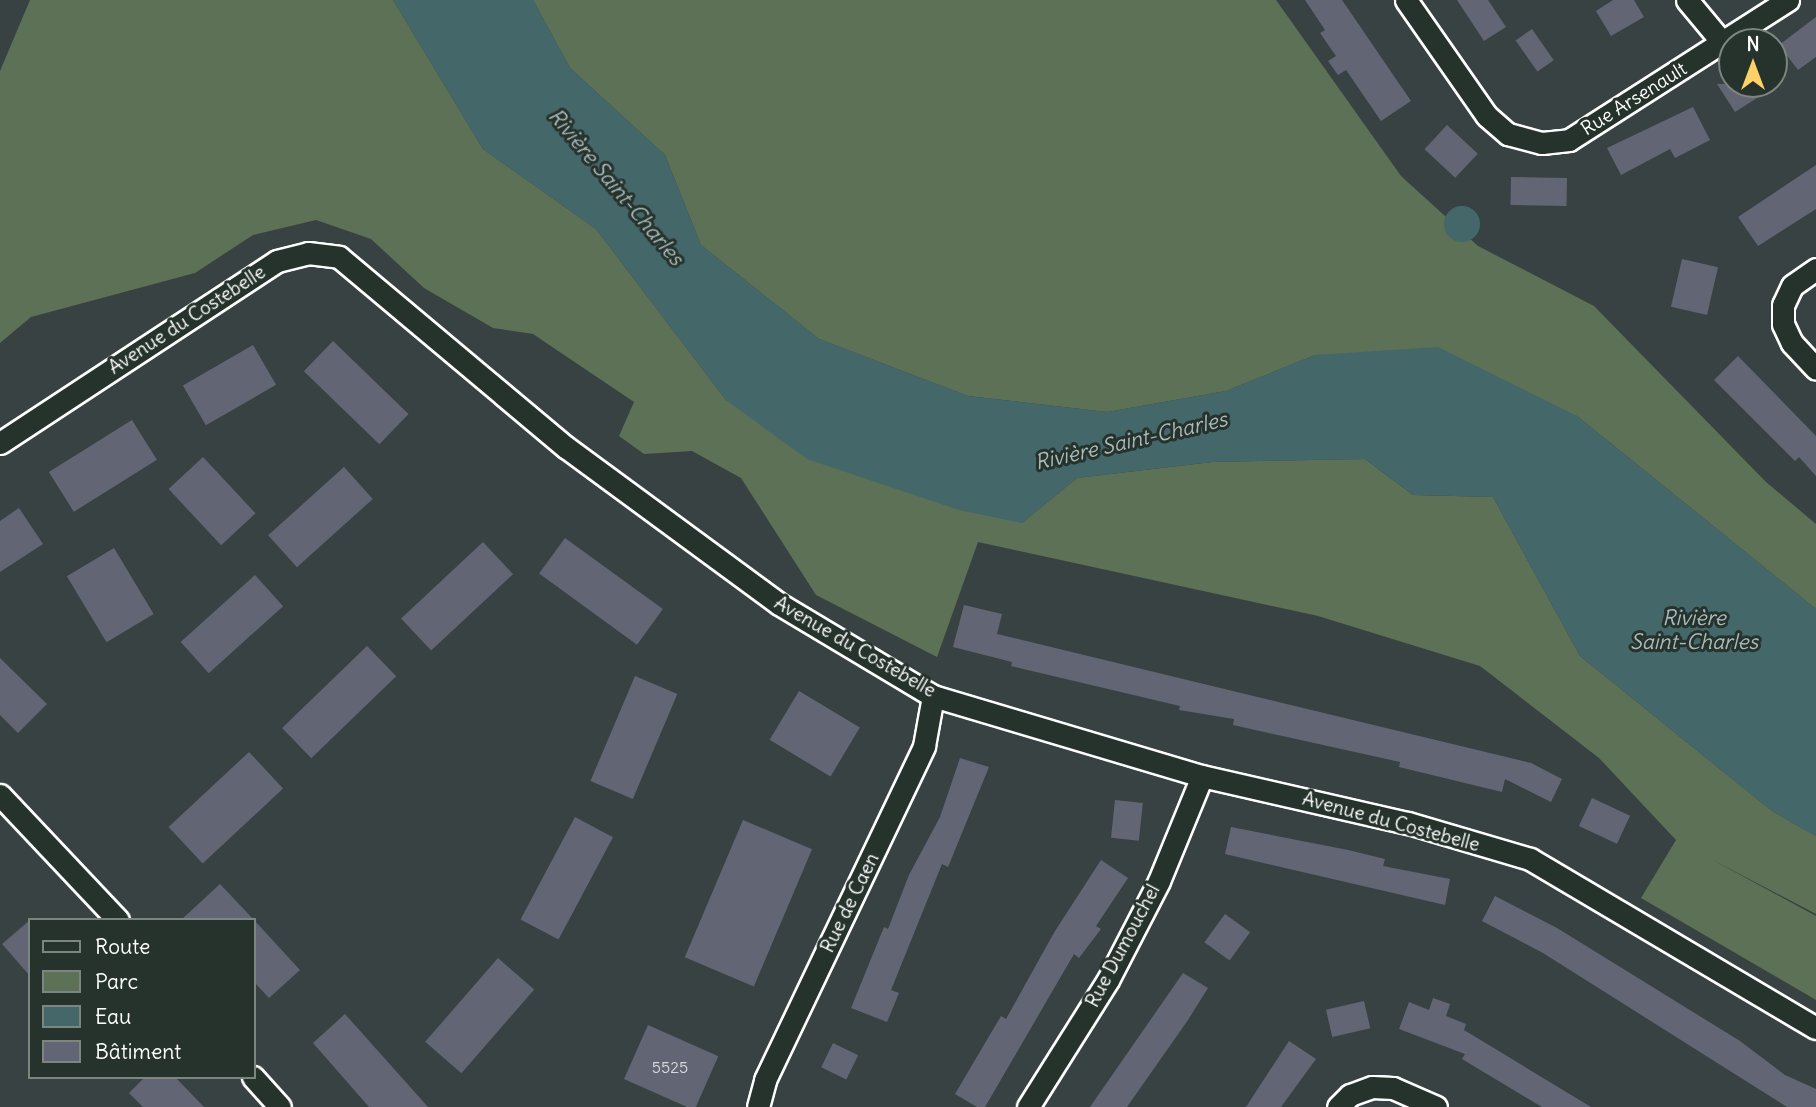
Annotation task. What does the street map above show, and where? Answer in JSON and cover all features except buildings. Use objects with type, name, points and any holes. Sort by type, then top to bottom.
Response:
[{"type":"street","name":"Rue Arsenault","points":[[1406,0],[1487,116],[1508,134],[1542,143],[1569,140],[1718,45]]},
{"type":"street","points":[[1688,0],[1718,37]]},
{"type":"street","name":"Rue Arsenault","points":[[1744,28],[1788,0]]},
{"type":"street","name":"Avenue du Costebelle","points":[[0,443],[277,261],[308,253],[339,257],[559,442],[622,489],[779,604],[933,696],[1202,776],[1408,823],[1530,859],[1816,1028]]},
{"type":"street","points":[[1816,269],[1792,286],[1783,305],[1783,324],[1792,343],[1816,369]]},
{"type":"street","name":"Rue de Caen","points":[[758,1107],[765,1080],[924,746],[933,696]]},
{"type":"street","name":"Rue Dumouchel","points":[[1028,1107],[1108,980],[1159,881],[1202,776]]},
{"type":"street","points":[[0,795],[116,918]]},
{"type":"street","points":[[255,1079],[280,1107]]},
{"type":"street","points":[[1338,1107],[1350,1096],[1372,1087],[1393,1088],[1436,1107]]},
{"type":"green space","points":[[30,0],[393,0],[483,149],[596,229],[726,400],[1022,523],[1077,478],[1212,462],[1365,459],[1413,495],[1493,497],[1580,656],[1772,811],[1816,836],[1816,914],[1711,859],[1816,916],[1816,1000],[1641,898],[1676,840],[1599,758],[1480,666],[1318,616],[978,542],[937,657],[816,595],[741,478],[692,451],[644,454],[619,436],[634,402],[533,334],[493,328],[424,288],[371,239],[316,220],[253,235],[195,273],[31,317],[0,343],[0,71]]},
{"type":"green space","points":[[533,0],[1276,0],[1401,176],[1478,246],[1594,306],[1766,482],[1816,524],[1816,609],[1577,416],[1385,354],[1315,355],[1226,391],[1107,412],[968,396],[819,339],[701,245],[665,155],[570,68]]},
{"type":"water","name":"Rivière Saint-Charles","points":[[393,0],[533,0],[570,68],[665,155],[701,245],[819,339],[968,396],[1107,412],[1226,391],[1315,355],[1438,347],[1577,416],[1816,609],[1816,836],[1772,811],[1580,656],[1493,497],[1413,495],[1365,459],[1212,462],[1077,478],[1022,523],[959,510],[807,459],[726,400],[596,229],[483,149]]},
{"type":"water","points":[[1462,206],[1475,211],[1480,224],[1475,237],[1462,242],[1449,237],[1444,224],[1449,211]]}]
